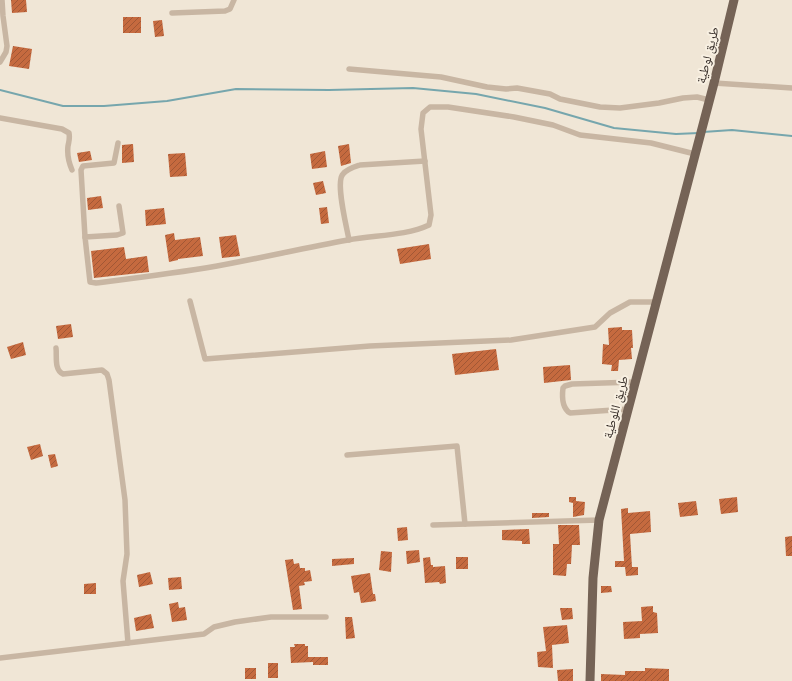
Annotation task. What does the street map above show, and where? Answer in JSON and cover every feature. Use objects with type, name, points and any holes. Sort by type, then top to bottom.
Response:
[{"type":"main road","name":"طريق لوطية","points":[[696,149],[710,100],[734,0]]},
{"type":"main road","name":"طريق اللوطية","points":[[590,681],[593,578],[599,520],[696,149]]},
{"type":"street","points":[[0,62],[6,52],[7,46],[2,0]]},
{"type":"street","points":[[172,13],[225,11],[230,9],[234,0]]},
{"type":"street","points":[[349,69],[441,77],[487,87],[506,89],[517,88],[550,94],[560,99],[600,107],[620,108],[696,97],[710,100]]},
{"type":"street","points":[[714,83],[792,88]]},
{"type":"street","points":[[118,143],[114,162],[83,166],[81,170],[85,237],[90,282],[96,284],[216,266],[349,240],[421,229],[429,225],[431,214],[420,129],[423,113],[430,107],[448,107],[514,117],[553,125],[580,135],[696,149]]},
{"type":"street","points":[[0,118],[62,130],[69,133],[69,160],[72,170]]},
{"type":"street","points":[[349,240],[340,189],[340,178],[343,174],[353,167],[360,165],[425,160]]},
{"type":"street","points":[[85,237],[117,235],[123,233],[119,206]]},
{"type":"street","points":[[190,301],[206,359],[370,346],[511,340],[595,327],[610,313],[630,302],[656,302]]},
{"type":"street","points":[[56,348],[58,370],[60,373],[63,374],[102,370],[107,374],[109,380],[126,500],[127,554],[124,581],[128,643]]},
{"type":"street","points":[[628,409],[570,413],[566,411],[564,406],[563,388],[568,384],[635,382]]},
{"type":"street","points":[[347,455],[457,446],[465,524]]},
{"type":"street","points":[[433,525],[599,520]]},
{"type":"street","points":[[0,658],[105,647],[204,634],[214,627],[235,622],[271,617],[326,617]]},
{"type":"building","points":[[11,0],[26,0],[27,12],[12,13]]},
{"type":"building","points":[[123,17],[141,17],[141,33],[123,33]]},
{"type":"building","points":[[162,20],[164,36],[155,37],[153,21]]},
{"type":"building","points":[[13,46],[32,49],[29,69],[9,66]]},
{"type":"building","points":[[133,144],[134,162],[122,163],[122,145]]},
{"type":"building","points":[[349,144],[351,163],[341,166],[338,146]]},
{"type":"building","points":[[90,151],[92,160],[79,162],[77,153]]},
{"type":"building","points":[[325,151],[327,167],[312,169],[310,154]]},
{"type":"building","points":[[185,153],[187,176],[170,177],[168,154]]},
{"type":"building","points":[[323,181],[326,193],[316,195],[313,183]]},
{"type":"building","points":[[101,196],[103,208],[88,210],[87,198]]},
{"type":"building","points":[[327,207],[329,223],[321,224],[319,208]]},
{"type":"building","points":[[164,208],[166,224],[146,226],[145,210]]},
{"type":"building","points":[[174,233],[175,240],[200,237],[203,256],[178,259],[169,262],[165,235]]},
{"type":"building","points":[[236,235],[240,256],[222,258],[219,237]]},
{"type":"building","points":[[429,244],[431,259],[400,264],[397,249]]},
{"type":"building","points":[[124,247],[126,259],[147,256],[149,272],[94,278],[91,251]]},
{"type":"building","points":[[71,324],[73,337],[58,339],[56,326]]},
{"type":"building","points":[[622,327],[622,330],[632,330],[632,359],[619,360],[618,371],[611,371],[612,365],[602,364],[603,344],[609,345],[608,328]]},
{"type":"building","points":[[23,342],[26,355],[11,359],[7,347]]},
{"type":"building","points":[[496,349],[499,370],[455,375],[452,354]]},
{"type":"building","points":[[570,365],[571,380],[544,383],[543,367]]},
{"type":"building","points":[[40,444],[43,456],[31,460],[27,447]]},
{"type":"building","points":[[55,454],[58,466],[51,468],[48,455]]},
{"type":"building","points":[[569,497],[576,497],[576,501],[585,502],[584,515],[573,517],[573,503],[569,502]]},
{"type":"building","points":[[737,497],[738,512],[721,514],[719,499]]},
{"type":"building","points":[[696,501],[698,515],[680,517],[678,503]]},
{"type":"building","points":[[628,508],[628,513],[650,511],[651,532],[630,534],[632,567],[638,567],[638,575],[626,576],[625,567],[615,567],[615,561],[624,561],[621,509]]},
{"type":"building","points":[[532,513],[549,513],[549,517],[532,518]]},
{"type":"building","points":[[558,525],[579,525],[580,545],[572,545],[571,564],[567,564],[566,576],[553,575],[553,544],[559,544]]},
{"type":"building","points":[[407,527],[408,540],[398,541],[397,528]]},
{"type":"building","points":[[529,529],[530,544],[522,544],[522,541],[502,540],[502,530]]},
{"type":"building","points":[[792,536],[792,556],[786,556],[785,537]]},
{"type":"building","points":[[419,550],[420,562],[407,564],[406,551]]},
{"type":"building","points":[[381,551],[392,552],[391,572],[379,570]]},
{"type":"building","points":[[430,557],[431,565],[433,565],[433,567],[445,566],[446,583],[425,583],[423,558]]},
{"type":"building","points":[[456,557],[468,557],[468,569],[456,569]]},
{"type":"building","points":[[354,558],[354,564],[332,566],[332,559]]},
{"type":"building","points":[[293,559],[294,564],[299,563],[300,568],[305,568],[305,571],[310,570],[312,581],[304,582],[305,585],[299,586],[302,609],[293,610],[285,560]]},
{"type":"building","points":[[150,572],[153,584],[139,587],[137,575]]},
{"type":"building","points":[[370,573],[373,594],[375,594],[376,601],[361,603],[359,592],[354,593],[351,576]]},
{"type":"building","points":[[181,577],[182,589],[169,590],[168,578]]},
{"type":"building","points":[[96,583],[96,594],[84,594],[84,584]]},
{"type":"building","points":[[601,586],[611,586],[612,592],[601,593]]},
{"type":"building","points":[[178,602],[179,608],[185,607],[187,620],[172,622],[169,604]]},
{"type":"building","points":[[653,606],[653,612],[657,613],[658,633],[640,634],[640,638],[624,639],[623,622],[642,621],[641,607]]},
{"type":"building","points":[[560,608],[572,608],[573,619],[562,620]]},
{"type":"building","points":[[151,614],[154,628],[136,631],[134,618]]},
{"type":"building","points":[[345,617],[352,617],[355,638],[346,639]]},
{"type":"building","points":[[567,625],[569,643],[552,645],[553,668],[538,667],[537,652],[546,651],[543,627]]},
{"type":"building","points":[[294,644],[305,644],[305,646],[308,646],[308,657],[328,657],[328,665],[313,665],[313,662],[291,663],[290,647],[295,647]]},
{"type":"building","points":[[268,663],[278,663],[278,678],[268,678]]},
{"type":"building","points":[[245,668],[256,668],[256,679],[245,679]]},
{"type":"building","points":[[645,668],[669,669],[669,681],[601,681],[601,674],[625,675],[625,671],[645,671]]},
{"type":"building","points":[[573,669],[573,681],[558,681],[557,670]]},
{"type":"waterway","points":[[0,90],[63,106],[104,106],[167,101],[236,89],[329,90],[413,88],[476,94],[545,108],[614,128],[676,134],[699,133]]},
{"type":"waterway","points":[[703,132],[732,130],[792,136]]}]
